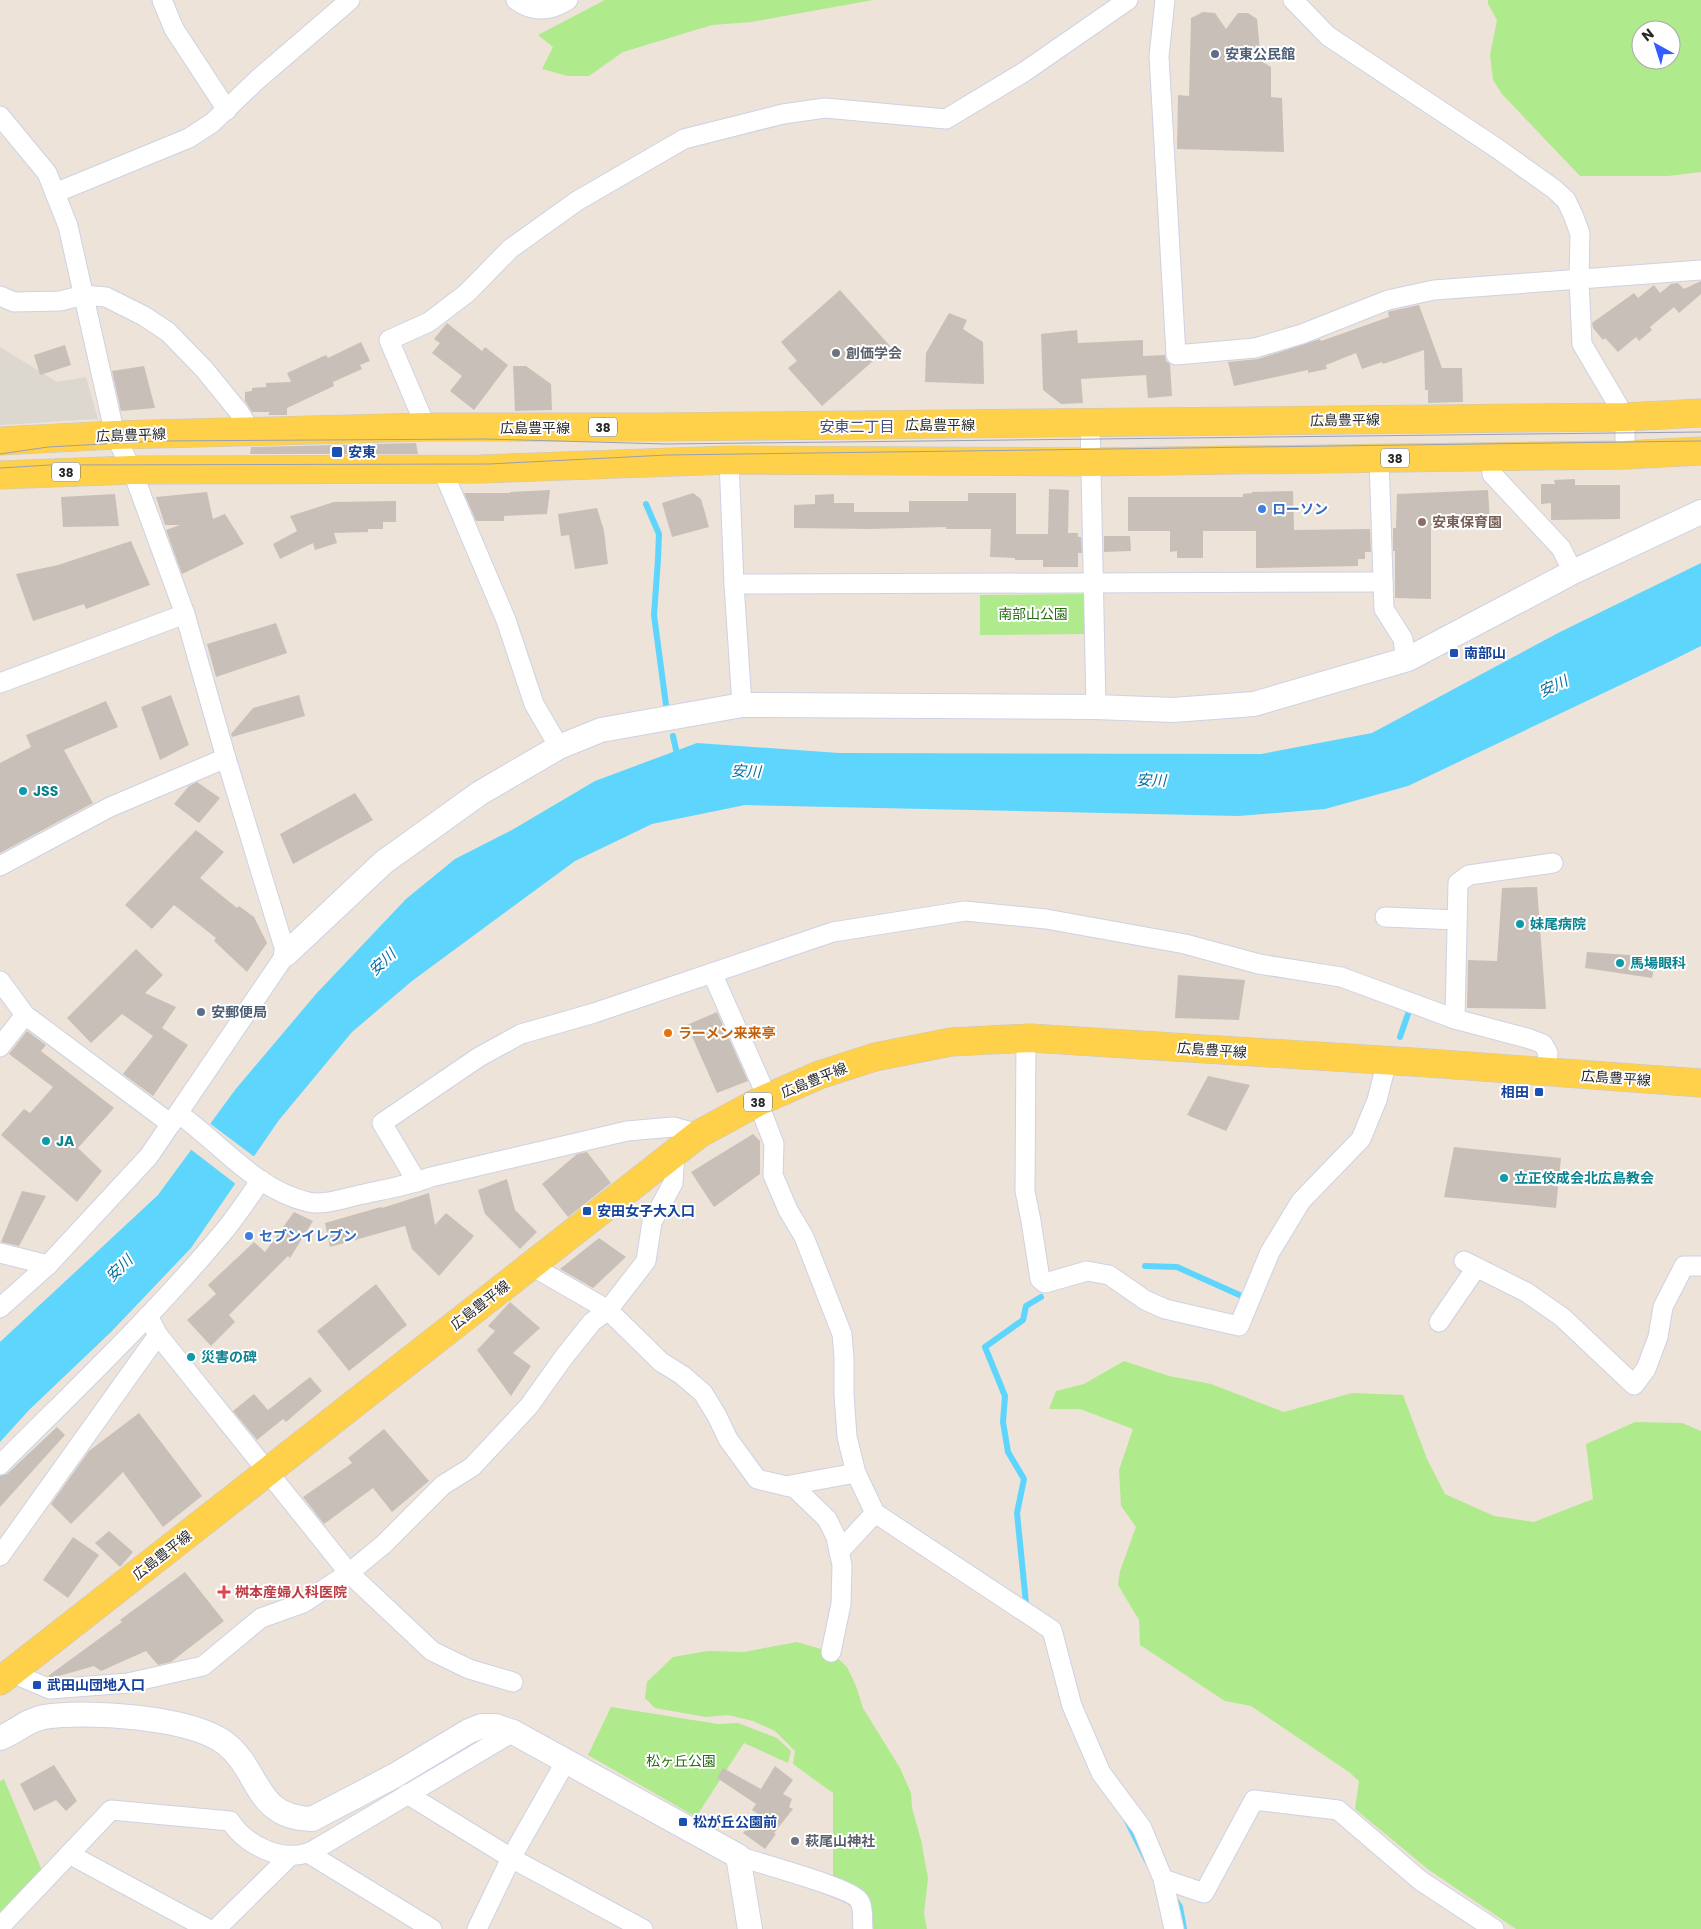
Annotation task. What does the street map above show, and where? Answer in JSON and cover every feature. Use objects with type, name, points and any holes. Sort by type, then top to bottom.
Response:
[{"type":"main road","name":"広島豊平線","points":[[0,440],[426,427],[1090,424],[1625,417],[1701,414]]},
{"type":"main road","name":"38","points":[[0,475],[132,470],[442,469],[729,460],[1090,462],[1625,455],[1701,451]]},
{"type":"main road","name":"広島豊平線","points":[[6,1677],[699,1134],[763,1100],[819,1074],[876,1057],[951,1042],[1030,1038],[1428,1062],[1546,1073],[1701,1083]]},
{"type":"street","points":[[162,0],[174,29],[227,110]]},
{"type":"street","points":[[55,193],[189,138],[212,123],[257,80],[350,0]]},
{"type":"street","points":[[516,0],[536,10],[556,8],[568,0]]},
{"type":"street","points":[[426,427],[389,340],[429,322],[468,293],[510,248],[576,201],[684,139],[782,114],[825,108],[946,118],[1024,72],[1128,0]]},
{"type":"street","points":[[1165,0],[1159,56],[1176,355],[1255,348],[1302,334],[1388,300],[1434,290],[1701,270]]},
{"type":"street","points":[[1294,0],[1328,36],[1498,149],[1554,189],[1566,200],[1580,234],[1579,280],[1582,344],[1625,417],[1625,455]]},
{"type":"street","points":[[0,116],[47,173],[68,226],[115,435],[132,470],[185,614],[226,758],[286,954]]},
{"type":"street","points":[[0,296],[14,302],[60,301],[84,294],[106,297],[144,316],[168,332],[204,369],[251,431]]},
{"type":"street","points":[[1090,424],[1096,707]]},
{"type":"street","points":[[1490,457],[1492,474],[1561,548],[1573,572]]},
{"type":"street","points":[[1379,458],[1384,609],[1403,639],[1408,659]]},
{"type":"street","points":[[729,460],[734,584],[742,705]]},
{"type":"street","points":[[442,469],[506,620],[534,704],[559,746]]},
{"type":"street","points":[[0,1308],[48,1265],[149,1156],[178,1119],[286,954],[384,862],[480,793],[559,746],[601,730],[742,705],[1096,707],[1173,710],[1254,704],[1408,659],[1573,572],[1701,512]]},
{"type":"street","points":[[734,584],[1383,582]]},
{"type":"street","points":[[0,683],[185,614]]},
{"type":"street","points":[[0,866],[110,807],[226,758]]},
{"type":"street","points":[[1455,1019],[1458,883],[1469,875],[1553,863]]},
{"type":"street","points":[[417,1182],[382,1123],[479,1057],[521,1034],[594,1013],[833,932],[965,911],[1046,919],[1185,944],[1259,964],[1341,977],[1455,1019],[1543,1044],[1548,1053],[1546,1073]]},
{"type":"street","points":[[1385,918],[1457,920]]},
{"type":"street","points":[[712,973],[763,1100],[774,1144],[773,1175],[788,1210],[804,1237],[842,1334],[846,1437],[856,1472],[875,1513],[1052,1630],[1072,1706],[1101,1773],[1142,1828],[1164,1879],[1174,1929]]},
{"type":"street","points":[[0,981],[25,1015],[178,1119],[256,1176],[282,1192],[309,1202],[329,1201],[417,1182],[627,1131],[673,1127],[699,1134]]},
{"type":"street","points":[[0,1047],[25,1015]]},
{"type":"street","points":[[1026,1039],[1024,1191],[1032,1222],[1040,1279],[1045,1284],[1087,1271],[1110,1276],[1145,1300],[1166,1309],[1239,1326],[1270,1252],[1300,1201],[1362,1140],[1378,1100],[1387,1061]]},
{"type":"street","points":[[6,1677],[50,1689],[128,1683],[203,1666],[260,1618],[303,1602],[349,1574],[384,1544],[443,1485],[472,1467],[529,1406],[592,1322],[608,1310],[646,1261],[652,1222],[673,1183],[675,1153]]},
{"type":"street","points":[[0,1465],[187,1275],[227,1228],[256,1176]]},
{"type":"street","points":[[0,1253],[48,1265]]},
{"type":"street","points":[[530,1265],[608,1310],[660,1362],[682,1375],[703,1393],[717,1416],[728,1440],[757,1479],[795,1488],[827,1519],[836,1537],[842,1565],[841,1604],[831,1652]]},
{"type":"street","points":[[1439,1322],[1470,1265],[1526,1292],[1562,1317],[1634,1385],[1646,1369],[1658,1337],[1663,1308],[1684,1266],[1701,1266]]},
{"type":"street","points":[[148,1316],[158,1335],[349,1574],[432,1651],[469,1669],[513,1682]]},
{"type":"street","points":[[0,1556],[158,1335]]},
{"type":"street","points":[[785,1486],[856,1472]]},
{"type":"street","points":[[839,1552],[875,1513]]},
{"type":"street","points":[[0,1738],[28,1722],[45,1717],[113,1716],[178,1723],[225,1743],[242,1763],[260,1793],[270,1805],[296,1818],[312,1818],[394,1776],[469,1731],[482,1726],[495,1726],[513,1732],[738,1856],[827,1884],[856,1897],[860,1901],[863,1929]]},
{"type":"street","points":[[216,1929],[299,1854],[513,1732]]},
{"type":"street","points":[[477,1929],[511,1858],[566,1761]]},
{"type":"street","points":[[407,1794],[511,1858],[643,1929]]},
{"type":"street","points":[[1164,1879],[1204,1893],[1254,1800],[1338,1810],[1421,1881],[1494,1929]]},
{"type":"street","points":[[0,1927],[111,1810],[230,1821],[237,1831],[250,1842],[273,1852],[299,1854],[432,1929]]},
{"type":"street","points":[[69,1854],[208,1929]]},
{"type":"street","points":[[738,1856],[750,1929]]},
{"type":"green space","points":[[605,0],[873,0],[751,22],[712,25],[623,52],[589,76],[568,76],[542,69],[553,47],[538,35]]},
{"type":"green space","points":[[1488,0],[1701,0],[1701,172],[1668,176],[1580,176],[1502,94],[1493,80],[1490,55],[1497,20],[1488,4]]},
{"type":"green space","name":"南部山公園","points":[[1086,594],[1086,634],[980,635],[980,595]]},
{"type":"green space","points":[[1124,1361],[1169,1376],[1211,1384],[1284,1412],[1352,1393],[1403,1395],[1427,1459],[1445,1494],[1494,1516],[1534,1522],[1593,1499],[1586,1444],[1635,1422],[1682,1423],[1701,1431],[1701,1929],[1516,1929],[1429,1870],[1355,1809],[1359,1781],[1349,1772],[1251,1706],[1225,1701],[1140,1645],[1139,1620],[1118,1585],[1120,1571],[1136,1527],[1121,1506],[1119,1470],[1133,1429],[1080,1409],[1049,1409],[1056,1391],[1084,1384]]},
{"type":"green space","points":[[797,1642],[831,1652],[847,1667],[863,1708],[900,1768],[911,1793],[912,1808],[921,1840],[928,1878],[924,1914],[927,1929],[866,1929],[833,1878],[833,1793],[793,1764],[795,1751],[775,1731],[753,1721],[728,1715],[706,1717],[655,1708],[645,1698],[647,1682],[673,1657],[708,1651],[744,1652]]},
{"type":"green space","name":"松ヶ丘公園","points":[[611,1707],[718,1724],[738,1723],[777,1738],[791,1751],[788,1763],[744,1743],[696,1817],[588,1755]]},
{"type":"green space","points":[[4,1779],[43,1873],[0,1926],[0,1781]]},
{"type":"shaded area","points":[[0,347],[57,382],[86,377],[98,419],[0,425]]},
{"type":"water","name":"安川","points":[[1701,563],[1701,646],[1408,786],[1325,809],[1238,816],[745,805],[652,824],[575,861],[412,981],[352,1032],[279,1120],[191,1248],[111,1332],[29,1410],[0,1442],[0,1342],[158,1195],[235,1090],[316,994],[406,899],[455,859],[512,830],[595,781],[697,743],[839,753],[1261,754],[1372,733],[1560,632]]},
{"type":"pier","points":[[208,1122],[256,1158],[237,1185],[189,1148]]},
{"type":"building","points":[[1203,12],[1215,13],[1226,29],[1238,13],[1248,13],[1257,19],[1261,61],[1271,67],[1271,97],[1282,98],[1284,152],[1177,149],[1178,95],[1189,96],[1191,18]]},
{"type":"building","points":[[1701,281],[1701,294],[1679,313],[1674,307],[1650,327],[1652,330],[1639,341],[1636,337],[1618,352],[1605,338],[1603,340],[1593,328],[1592,323],[1634,293],[1638,298],[1654,285],[1660,293],[1671,284],[1678,283],[1684,289]]},
{"type":"building","name":"創価学会","points":[[840,290],[890,346],[822,406],[788,368],[797,361],[781,342]]},
{"type":"building","points":[[1419,305],[1442,368],[1462,368],[1463,402],[1428,403],[1428,390],[1425,390],[1424,350],[1362,369],[1356,353],[1326,365],[1327,369],[1308,373],[1308,370],[1234,386],[1228,362],[1258,359],[1320,339],[1321,341],[1389,317],[1388,312]]},
{"type":"building","points":[[949,313],[967,320],[963,329],[983,342],[984,384],[925,382],[926,353]]},
{"type":"building","points":[[447,323],[482,351],[485,347],[508,365],[474,410],[450,391],[462,376],[432,353],[440,343],[434,339]]},
{"type":"building","points":[[1077,330],[1078,343],[1143,340],[1143,356],[1165,355],[1166,361],[1170,364],[1172,396],[1148,398],[1146,375],[1081,379],[1083,403],[1061,404],[1043,390],[1041,334]]},
{"type":"building","points":[[361,342],[370,361],[360,365],[362,369],[333,382],[334,386],[287,408],[287,415],[268,415],[270,412],[252,412],[245,401],[245,392],[252,391],[252,388],[266,387],[266,383],[291,382],[287,373],[326,355],[328,358]]},
{"type":"building","points":[[65,345],[71,365],[40,375],[34,355]]},
{"type":"building","points":[[144,366],[155,408],[121,411],[112,371]]},
{"type":"building","points":[[513,366],[526,366],[551,384],[552,410],[515,411]]},
{"type":"building","points":[[416,443],[418,454],[250,454],[251,447]]},
{"type":"building","points":[[1575,479],[1575,485],[1620,485],[1620,519],[1551,520],[1551,503],[1541,504],[1541,484],[1555,484],[1554,480]]},
{"type":"building","points":[[1049,489],[1069,490],[1068,533],[1078,533],[1078,537],[1081,537],[1082,553],[1078,553],[1078,567],[1043,567],[1043,560],[1015,560],[1015,558],[990,557],[991,529],[946,529],[946,527],[794,528],[794,505],[815,504],[815,495],[834,494],[834,503],[854,503],[854,512],[909,512],[909,501],[968,501],[968,493],[1016,493],[1016,534],[1048,534]]},
{"type":"building","points":[[550,490],[547,514],[504,516],[504,521],[476,521],[464,493],[510,493]]},
{"type":"building","points":[[1488,490],[1490,523],[1431,526],[1431,599],[1395,598],[1393,528],[1396,528],[1397,494]]},
{"type":"building","points":[[1293,491],[1294,530],[1370,529],[1371,552],[1365,552],[1365,559],[1358,559],[1358,566],[1256,568],[1256,531],[1203,531],[1203,558],[1177,558],[1177,551],[1170,552],[1170,531],[1128,531],[1128,497],[1243,497],[1243,494],[1252,492]]},
{"type":"building","points":[[207,492],[213,519],[225,514],[244,544],[182,574],[166,530],[180,525],[165,525],[156,497]]},
{"type":"building","points":[[693,493],[701,499],[709,527],[672,537],[662,503]]},
{"type":"building","points":[[115,494],[119,526],[63,527],[61,497]]},
{"type":"building","points":[[396,501],[396,522],[383,522],[383,529],[368,529],[368,532],[334,533],[337,543],[315,550],[313,543],[280,559],[273,544],[297,531],[290,516],[334,502]]},
{"type":"building","points":[[597,508],[604,531],[608,564],[575,569],[569,535],[561,536],[558,514]]},
{"type":"building","points":[[1104,536],[1130,536],[1131,551],[1104,552]]},
{"type":"building","points":[[131,541],[150,585],[86,609],[84,604],[33,621],[16,574],[58,565]]},
{"type":"building","points":[[276,623],[287,653],[216,677],[207,644]]},
{"type":"building","points":[[171,695],[189,745],[160,760],[141,707]]},
{"type":"building","points":[[299,695],[305,716],[232,737],[231,734],[253,708]]},
{"type":"building","points":[[106,701],[118,727],[64,750],[93,803],[0,853],[0,763],[31,747],[26,735]]},
{"type":"building","points":[[197,782],[220,798],[199,823],[174,804],[189,786]]},
{"type":"building","points":[[355,793],[373,820],[293,864],[280,834]]},
{"type":"building","points":[[196,830],[224,852],[200,878],[237,908],[239,906],[254,917],[267,943],[247,972],[214,941],[216,938],[174,905],[152,929],[125,905]]},
{"type":"building","name":"妹尾病院","points":[[1537,887],[1546,1009],[1467,1008],[1468,960],[1497,961],[1502,888]]},
{"type":"building","points":[[136,949],[163,975],[145,993],[176,1007],[162,1028],[188,1045],[153,1096],[123,1074],[153,1036],[122,1014],[91,1043],[67,1018]]},
{"type":"building","name":"馬場眼科","points":[[1587,952],[1656,957],[1652,978],[1585,968]]},
{"type":"building","points":[[1178,975],[1245,980],[1239,1020],[1175,1018]]},
{"type":"building","points":[[717,1012],[748,1081],[717,1093],[687,1025]]},
{"type":"building","name":"JA","points":[[27,1031],[46,1045],[41,1051],[114,1108],[78,1148],[102,1171],[77,1202],[1,1135],[24,1109],[30,1113],[53,1087],[9,1054]]},
{"type":"building","points":[[1208,1076],[1250,1085],[1226,1131],[1187,1115]]},
{"type":"building","points":[[753,1134],[760,1141],[760,1174],[714,1207],[691,1172]]},
{"type":"building","name":"立正佼成会北広島教会","points":[[1454,1147],[1561,1158],[1556,1208],[1444,1197]]},
{"type":"building","points":[[587,1152],[611,1183],[568,1217],[542,1184],[577,1154]]},
{"type":"building","points":[[507,1179],[515,1210],[537,1232],[520,1249],[485,1214],[478,1190]]},
{"type":"building","points":[[22,1191],[46,1196],[19,1246],[1,1242]]},
{"type":"building","points":[[429,1193],[435,1225],[446,1213],[474,1236],[439,1276],[412,1249],[405,1226],[330,1247],[325,1223]]},
{"type":"building","points":[[294,1212],[313,1221],[290,1258],[288,1256],[229,1315],[235,1322],[211,1346],[187,1320],[216,1294],[208,1285],[254,1242],[265,1252]]},
{"type":"building","points":[[599,1238],[626,1257],[593,1288],[560,1269]]},
{"type":"building","points":[[376,1284],[407,1325],[349,1371],[317,1331]]},
{"type":"building","points":[[510,1302],[540,1328],[513,1353],[531,1366],[511,1396],[477,1350],[495,1331],[488,1326]]},
{"type":"building","points":[[310,1377],[322,1391],[286,1422],[283,1419],[257,1440],[233,1411],[254,1394],[268,1410]]},
{"type":"building","points":[[139,1413],[202,1496],[163,1527],[123,1472],[71,1524],[51,1504],[89,1451]]},
{"type":"building","points":[[57,1427],[65,1435],[0,1507],[0,1476],[7,1474]]},
{"type":"building","points":[[384,1429],[429,1481],[392,1512],[373,1488],[324,1524],[303,1497],[352,1463],[348,1458]]},
{"type":"building","points":[[109,1531],[133,1552],[120,1567],[95,1543]]},
{"type":"building","points":[[73,1537],[99,1555],[68,1598],[43,1580]]},
{"type":"building","points":[[185,1572],[224,1621],[171,1662],[158,1665],[146,1651],[101,1671],[94,1666],[52,1678],[48,1676],[122,1622],[120,1620]]},
{"type":"building","points":[[54,1765],[77,1801],[66,1811],[56,1800],[34,1811],[20,1784]]},
{"type":"building","points":[[775,1766],[793,1780],[783,1794],[792,1799],[789,1807],[793,1809],[774,1833],[776,1834],[765,1849],[743,1833],[758,1814],[752,1810],[756,1804],[717,1778],[723,1768],[761,1789]]},
{"type":"waterway","points":[[646,504],[659,534],[654,615],[666,705]]},
{"type":"waterway","points":[[673,736],[678,759]]},
{"type":"waterway","points":[[1400,1037],[1409,1011]]},
{"type":"waterway","points":[[1145,1266],[1177,1267],[1244,1297],[1246,1293]]},
{"type":"waterway","points":[[1026,1603],[1017,1513],[1024,1479],[1008,1452],[1003,1422],[1005,1396],[985,1347],[1023,1320],[1026,1306],[1041,1297]]},
{"type":"waterway","points":[[1126,1819],[1147,1861]]},
{"type":"waterway","points":[[1174,1898],[1180,1907],[1184,1929]]},
{"type":"tram line","points":[[0,454],[48,447],[157,441],[486,439],[666,444],[1701,432]]},
{"type":"tram line","points":[[0,468],[50,465],[489,464],[667,455],[1701,441]]},
{"type":"place","name":"安東公民館","points":[[1215,54]]},
{"type":"place","name":"創価学会","points":[[836,353]]},
{"type":"place","name":"安東","points":[[337,452]]},
{"type":"place","name":"ローソン","points":[[1262,509]]},
{"type":"place","name":"安東保育園","points":[[1422,522]]},
{"type":"place","name":"南部山","points":[[1454,653]]},
{"type":"place","name":"JSS","points":[[23,791]]},
{"type":"place","name":"妹尾病院","points":[[1520,924]]},
{"type":"place","name":"馬場眼科","points":[[1620,963]]},
{"type":"place","name":"安郵便局","points":[[201,1012]]},
{"type":"place","name":"ラーメン来来亭","points":[[668,1033]]},
{"type":"place","name":"相田","points":[[1539,1092]]},
{"type":"place","name":"JA","points":[[46,1141]]},
{"type":"place","name":"立正佼成会北広島教会","points":[[1504,1178]]},
{"type":"place","name":"安田女子大入口","points":[[587,1211]]},
{"type":"place","name":"セブンイレブン","points":[[249,1236]]},
{"type":"place","name":"災害の碑","points":[[191,1357]]},
{"type":"place","name":"桝本産婦人科医院","points":[[224,1592]]},
{"type":"place","name":"武田山団地入口","points":[[37,1685]]},
{"type":"place","name":"松が丘公園前","points":[[683,1822]]},
{"type":"place","name":"萩尾山神社","points":[[795,1841]]},
{"type":"district","name":"安東二丁目","points":[[857,426]]}]
